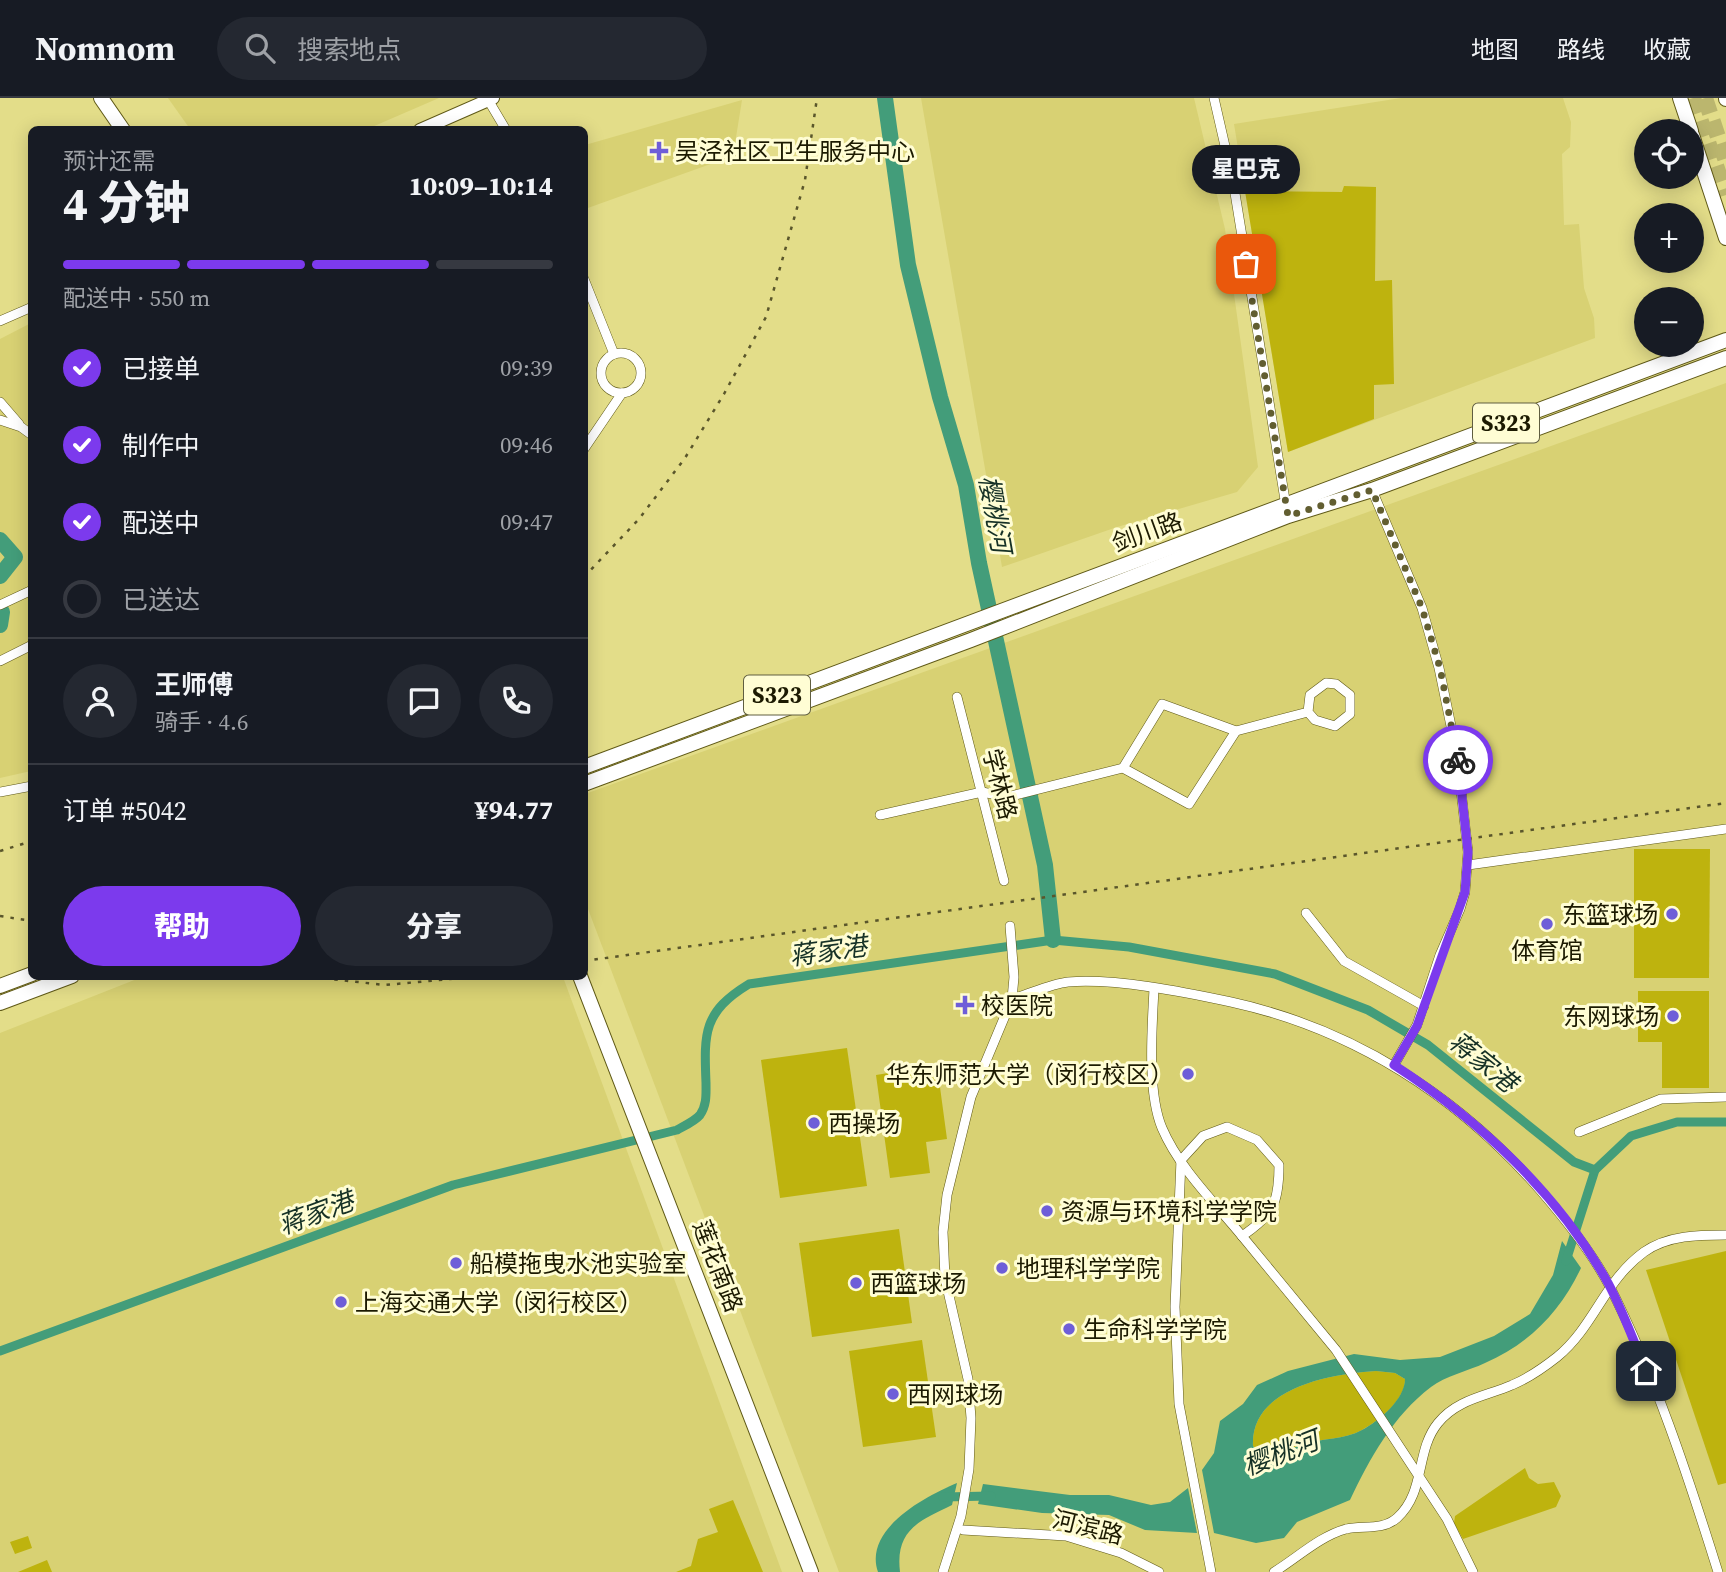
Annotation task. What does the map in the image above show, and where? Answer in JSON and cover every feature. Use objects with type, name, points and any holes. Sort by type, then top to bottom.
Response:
[{"type":"main road","points":[[101,98],[120,126]]},
{"type":"main road","points":[[1680,98],[1687,119]]},
{"type":"main road","points":[[1704,170],[1726,238]]},
{"type":"main road","name":"剑川路","points":[[588,783],[1010,625],[1287,511],[1726,340]]},
{"type":"main road","name":"剑川路","points":[[588,766],[1009,608],[1287,511],[1372,490],[1726,358]]},
{"type":"main road","points":[[0,986],[28,976]]},
{"type":"main road","points":[[0,1003],[61,980]]},
{"type":"main road","name":"莲花南路","points":[[582,980],[811,1572]]},
{"type":"street","points":[[1213,98],[1233,181],[1287,511]]},
{"type":"street","points":[[429,126],[489,99],[504,126]]},
{"type":"street","points":[[588,289],[614,354]]},
{"type":"street","points":[[0,321],[28,309]]},
{"type":"street","points":[[588,443],[622,393],[639,382],[640,369],[627,354],[614,354],[604,362],[600,374],[610,390],[622,393]]},
{"type":"street","points":[[0,402],[28,432]]},
{"type":"street","points":[[0,419],[21,427]]},
{"type":"street","points":[[1372,490],[1422,608],[1440,668],[1457,755],[1468,865],[1461,909],[1445,943],[1423,1010],[1394,1065]]},
{"type":"street","points":[[0,605],[28,592]]},
{"type":"street","points":[[0,662],[28,647]]},
{"type":"street","points":[[1326,683],[1336,684],[1350,695],[1350,714],[1335,726],[1315,720],[1308,712],[1310,695],[1326,683]]},
{"type":"street","name":"学林路","points":[[957,697],[1004,881]]},
{"type":"street","points":[[1123,768],[1162,704],[1236,731],[1308,712]]},
{"type":"street","points":[[880,815],[982,792],[1007,797],[1123,768],[1189,804],[1236,731]]},
{"type":"street","points":[[0,792],[28,787]]},
{"type":"street","points":[[1468,865],[1726,829]]},
{"type":"street","points":[[1306,913],[1344,961],[1423,1010]]},
{"type":"street","points":[[943,1572],[961,1516],[969,1469],[968,1379],[945,1278],[945,1208],[971,1097],[1012,999],[1014,969],[1010,926]]},
{"type":"street","points":[[1012,999],[1067,982],[1154,989],[1270,1011],[1338,1036],[1394,1065],[1426,1086],[1487,1135],[1561,1214],[1609,1285],[1674,1442],[1718,1572]]},
{"type":"street","points":[[1154,989],[1151,1060],[1161,1127],[1181,1160],[1335,1350],[1447,1519],[1474,1572]]},
{"type":"street","points":[[1579,1132],[1661,1099],[1726,1097]]},
{"type":"street","points":[[1211,1572],[1204,1549],[1179,1404],[1175,1307],[1181,1160],[1203,1136],[1227,1127],[1256,1140],[1279,1165],[1279,1194],[1267,1219],[1242,1236]]},
{"type":"street","points":[[1274,1572],[1325,1538],[1348,1528],[1372,1528],[1396,1519],[1411,1500],[1421,1479],[1426,1445],[1441,1419],[1475,1397],[1534,1374],[1560,1354],[1580,1334],[1609,1285],[1645,1251],[1683,1237],[1726,1235]]},
{"type":"street","name":"河滨路","points":[[963,1530],[1066,1536],[1121,1553],[1159,1572]]},
{"type":"shaded area","points":[[168,98],[439,98],[374,126],[188,126]]},
{"type":"shaded area","points":[[921,98],[1194,98],[1225,229],[1258,467],[1237,492],[1117,527],[1002,567]]},
{"type":"shaded area","points":[[1401,98],[1563,98],[1571,122],[1570,147],[1562,154],[1564,225],[1579,224],[1584,288],[1594,318],[1595,338],[1288,452],[1234,124]]},
{"type":"shaded area","name":"吴泾社区卫生服务中心","points":[[742,100],[733,156],[588,208],[588,144]]},
{"type":"shaded area","points":[[1344,186],[1376,187],[1375,281],[1392,280],[1394,384],[1374,385],[1374,419],[1288,452],[1245,191],[1342,192]]},
{"type":"shaded area","points":[[28,325],[28,772],[0,778],[0,339]]},
{"type":"shaded area","name":"华东师范大学（闵行校区）","points":[[1726,383],[1726,1572],[839,1572],[588,909],[588,793]]},
{"type":"shaded area","name":"东篮球场","points":[[1634,849],[1710,849],[1709,978],[1634,978]]},
{"type":"shaded area","name":"上海交通大学（闵行校区）","points":[[134,980],[564,980],[782,1572],[0,1572],[0,1033]]},
{"type":"shaded area","name":"东网球场","points":[[1638,991],[1709,991],[1709,1088],[1662,1088],[1662,1042],[1638,1042]]},
{"type":"shaded area","name":"西操场","points":[[847,1048],[867,1186],[780,1198],[761,1060]]},
{"type":"shaded area","points":[[937,1065],[947,1139],[926,1142],[930,1173],[890,1178],[876,1075]]},
{"type":"shaded area","name":"西篮球场","points":[[899,1229],[912,1323],[812,1337],[799,1243]]},
{"type":"shaded area","points":[[1726,1251],[1726,1483],[1718,1485],[1646,1270]]},
{"type":"shaded area","name":"西网球场","points":[[922,1340],[936,1437],[863,1447],[849,1351]]},
{"type":"shaded area","points":[[1376,1371],[1395,1373],[1405,1379],[1404,1387],[1390,1409],[1369,1426],[1348,1436],[1311,1442],[1269,1455],[1263,1456],[1253,1446],[1256,1426],[1265,1410],[1279,1397],[1317,1380]]},
{"type":"shaded area","points":[[1525,1468],[1529,1478],[1538,1484],[1554,1482],[1561,1496],[1556,1507],[1463,1539],[1454,1523],[1455,1516]]},
{"type":"shaded area","points":[[733,1500],[763,1572],[676,1572],[691,1566],[698,1539],[718,1532],[709,1509]]},
{"type":"shaded area","points":[[28,1536],[32,1548],[15,1554],[10,1542]]},
{"type":"shaded area","points":[[47,1560],[52,1572],[18,1572]]},
{"type":"water","points":[[1562,1241],[1581,1268],[1553,1312],[1516,1346],[1485,1363],[1443,1380],[1417,1398],[1384,1439],[1350,1500],[1297,1522],[1284,1538],[1256,1543],[1214,1533],[1202,1470],[1214,1453],[1220,1421],[1243,1404],[1257,1385],[1288,1371],[1354,1354],[1400,1360],[1440,1357],[1494,1336],[1530,1314],[1553,1275]],"holes":[[[1376,1371],[1395,1373],[1405,1379],[1401,1394],[1383,1415],[1362,1430],[1348,1436],[1311,1442],[1263,1456],[1253,1446],[1256,1426],[1265,1410],[1279,1397],[1317,1380]]]},
{"type":"water","points":[[957,1483],[952,1505],[920,1522],[906,1537],[901,1546],[900,1572],[878,1572],[876,1556],[888,1528],[929,1496]]},
{"type":"water","points":[[983,1484],[1070,1495],[1109,1495],[1151,1505],[1170,1502],[1188,1488],[1197,1533],[1145,1530],[1109,1515],[1042,1513],[978,1504]]},
{"type":"waterway","name":"樱桃河","points":[[885,98],[908,265],[940,397],[966,485],[979,563],[1045,865],[1053,940]]},
{"type":"waterway","points":[[0,540],[15,557],[0,576]]},
{"type":"waterway","points":[[0,625],[2,612]]},
{"type":"waterway","name":"蒋家港","points":[[0,1351],[453,1185],[677,1130],[698,1117],[704,1107],[705,1050],[715,1014],[734,994],[749,984],[1053,940],[1129,947],[1275,974],[1368,1010],[1428,1045],[1574,1162],[1595,1170],[1631,1136],[1677,1122],[1726,1122]]},
{"type":"waterway","name":"樱桃河","points":[[1566,1261],[1595,1170]]},
{"type":"waterway","name":"樱桃河","points":[[943,1497],[991,1496]]},
{"type":"tunnel","points":[[1693,98],[1726,195]]},
{"type":"tunnel","points":[[1705,98],[1726,161]]},
{"type":"railway","points":[[588,573],[639,519],[685,458],[766,317],[805,180],[817,98]]},
{"type":"railway","points":[[588,960],[1726,803]]},
{"type":"railway","points":[[0,851],[28,842]]},
{"type":"railway","points":[[0,916],[28,920]]},
{"type":"railway","points":[[339,980],[385,985],[439,980]]},
{"type":"way so far","points":[[1246,264],[1288,516],[1372,490],[1422,608],[1440,668],[1458,760]]},
{"type":"place","name":"吴泾社区卫生服务中心","points":[[659,151]]},
{"type":"place","name":"星巴克","points":[[1246,264]]},
{"type":"place","name":"东篮球场","points":[[1672,914]]},
{"type":"place","name":"体育馆","points":[[1547,924]]},
{"type":"place","name":"校医院","points":[[965,1005]]},
{"type":"place","name":"东网球场","points":[[1673,1016]]},
{"type":"place","name":"华东师范大学（闵行校区）","points":[[1188,1074]]},
{"type":"place","name":"西操场","points":[[814,1123]]},
{"type":"place","name":"资源与环境科学学院","points":[[1047,1211]]},
{"type":"place","name":"船模拖曳水池实验室","points":[[456,1263]]},
{"type":"place","name":"地理科学学院","points":[[1002,1268]]},
{"type":"place","name":"西篮球场","points":[[856,1283]]},
{"type":"place","name":"上海交通大学（闵行校区）","points":[[341,1302]]},
{"type":"place","name":"生命科学学院","points":[[1069,1329]]},
{"type":"place","name":"西网球场","points":[[893,1394]]},
{"type":"route","points":[[1458,760],[1468,852],[1465,892],[1461,909],[1440,955],[1417,1026],[1394,1065],[1426,1086],[1487,1135],[1561,1214],[1609,1285],[1646,1371]]}]
